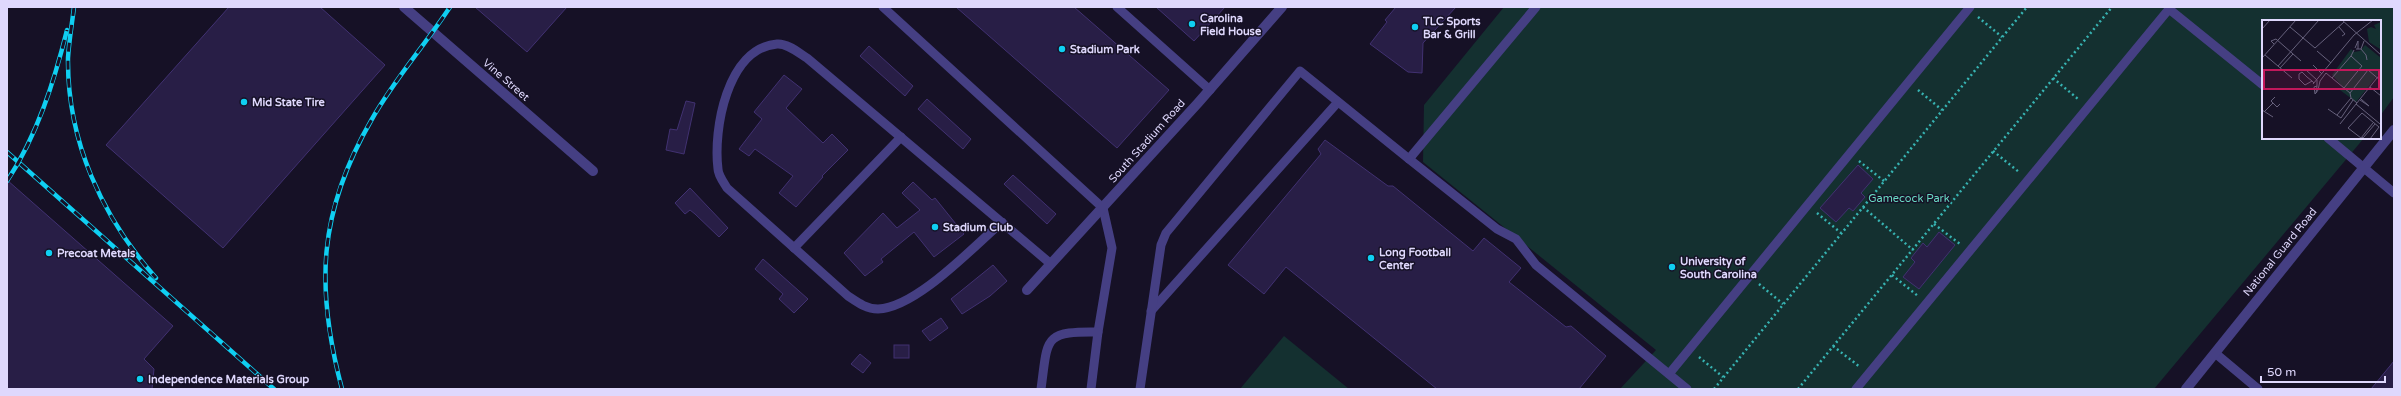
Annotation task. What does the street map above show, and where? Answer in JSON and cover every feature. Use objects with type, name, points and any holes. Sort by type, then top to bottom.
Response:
[{"type":"street","name":"Vine Street","points":[[404,7],[593,171]]},
{"type":"street","name":"South Stadium Road","points":[[1027,290],[1210,90],[1282,7]]},
{"type":"street","name":"National Guard Road","points":[[2186,389],[2394,130]]},
{"type":"lane","points":[[883,7],[1103,208],[1112,248],[1098,332],[1091,389]]},
{"type":"lane","points":[[1117,7],[1210,90]]},
{"type":"lane","points":[[1409,159],[1536,7]]},
{"type":"lane","points":[[1669,374],[1688,349],[1970,8]]},
{"type":"lane","points":[[1856,389],[2169,8],[2262,84]]},
{"type":"lane","points":[[1002,222],[930,285],[894,306],[878,309],[864,306],[848,296],[727,188],[718,171],[717,139],[721,111],[731,82],[748,58],[765,47],[778,43],[790,48],[807,58],[1002,222],[1051,264]]},
{"type":"lane","points":[[1140,389],[1161,245],[1166,233],[1300,71],[1497,229],[1516,238],[1536,265],[1687,389]]},
{"type":"lane","points":[[1151,312],[1338,102]]},
{"type":"lane","points":[[794,248],[901,137]]},
{"type":"lane","points":[[2329,139],[2394,193]]},
{"type":"lane","points":[[1041,389],[1047,348],[1052,339],[1067,332],[1098,332]]},
{"type":"lane","points":[[2215,352],[2258,389]]},
{"type":"path","points":[[1714,389],[2027,7]]},
{"type":"path","points":[[1798,389],[2112,7]]},
{"type":"path","points":[[1970,8],[2002,37]]},
{"type":"path","points":[[2053,78],[2088,107]]},
{"type":"path","points":[[1908,82],[1942,110]]},
{"type":"path","points":[[1993,152],[2028,180]]},
{"type":"path","points":[[1850,154],[1884,181]]},
{"type":"path","points":[[1807,206],[1841,233]]},
{"type":"path","points":[[1863,207],[1913,250]]},
{"type":"path","points":[[1934,224],[1969,251]]},
{"type":"path","points":[[1892,275],[1926,303]]},
{"type":"path","points":[[1749,276],[1783,304]]},
{"type":"path","points":[[1834,346],[1868,374]]},
{"type":"path","points":[[1688,349],[1723,377]]},
{"type":"green space","name":"Gamecock Park","points":[[1504,7],[2394,7],[2394,97],[2381,115],[2381,20],[2262,20],[2262,139],[2363,139],[2154,389],[1620,389],[1656,350],[1423,162],[1424,105]]},
{"type":"green space","points":[[1284,336],[1349,389],[1240,389]]},
{"type":"building","points":[[229,7],[320,7],[385,65],[223,248],[106,145]]},
{"type":"building","points":[[475,7],[567,7],[527,52]]},
{"type":"building","name":"Stadium Park","points":[[956,7],[1074,7],[1169,90],[1117,148]]},
{"type":"building","name":"Carolina Field House","points":[[1156,7],[1225,7],[1194,41]]},
{"type":"building","points":[[1396,7],[1456,7],[1423,43],[1422,73],[1408,72],[1370,44],[1387,22],[1385,20]]},
{"type":"building","points":[[869,46],[913,86],[905,96],[860,56]]},
{"type":"building","points":[[784,75],[802,89],[786,108],[823,143],[832,134],[848,150],[822,176],[823,177],[796,207],[779,193],[793,176],[755,149],[749,156],[739,149],[762,119],[754,112]]},
{"type":"building","points":[[927,99],[971,139],[963,149],[918,109]]},
{"type":"building","points":[[686,101],[695,103],[684,154],[666,150],[670,129],[677,130]]},
{"type":"building","name":"Long Football Center","points":[[1325,140],[1388,186],[1393,186],[1473,251],[1484,238],[1521,268],[1509,282],[1566,327],[1571,326],[1606,356],[1579,389],[1437,389],[1286,267],[1264,294],[1228,265],[1321,154],[1318,149]]},
{"type":"building","points":[[1858,165],[1873,179],[1861,193],[1865,197],[1853,211],[1849,208],[1836,222],[1820,208]]},
{"type":"building","points":[[1013,175],[1056,214],[1047,224],[1004,184]]},
{"type":"building","name":"Precoat Metals","points":[[7,180],[173,326],[144,359],[154,369],[152,389],[7,389]]},
{"type":"building","points":[[913,182],[932,200],[935,198],[964,234],[934,257],[914,232],[881,259],[883,262],[865,276],[844,253],[883,213],[897,228],[920,210],[902,193]]},
{"type":"building","points":[[690,188],[728,228],[719,237],[690,210],[685,214],[675,203]]},
{"type":"building","points":[[1939,232],[1955,245],[1919,289],[1903,277],[1915,262],[1911,258],[1923,243],[1927,247]]},
{"type":"building","points":[[763,259],[808,299],[794,313],[779,299],[783,294],[755,269]]},
{"type":"building","points":[[993,265],[1007,281],[990,296],[962,314],[951,299]]},
{"type":"building","points":[[941,318],[948,328],[930,341],[922,331]]},
{"type":"building","points":[[894,345],[909,345],[909,358],[894,358]]},
{"type":"building","points":[[860,354],[871,363],[863,373],[851,364]]},
{"type":"building","points":[[2394,361],[2394,389],[2371,389]]},
{"type":"railway","points":[[74,7],[68,58],[69,89],[81,148],[91,176],[119,230],[156,278]]},
{"type":"railway","points":[[342,389],[333,352],[325,283],[327,251],[332,218],[341,186],[354,153],[372,119],[400,76],[450,7]]},
{"type":"railway","points":[[7,181],[18,164],[36,127],[50,89],[67,30]]},
{"type":"railway","points":[[7,152],[274,389]]},
{"type":"place","name":"Carolina Field House","points":[[1192,24]]},
{"type":"place","name":"TLC Sports Bar & Grill","points":[[1415,27]]},
{"type":"place","name":"Stadium Park","points":[[1062,49]]},
{"type":"place","name":"Mid State Tire","points":[[244,102]]},
{"type":"place","name":"Stadium Club","points":[[935,227]]},
{"type":"place","name":"Precoat Metals","points":[[49,253]]},
{"type":"place","name":"Long Football Center","points":[[1371,258]]},
{"type":"place","name":"University of South Carolina","points":[[1672,267]]},
{"type":"place","name":"Independence Materials Group","points":[[140,379]]}]
